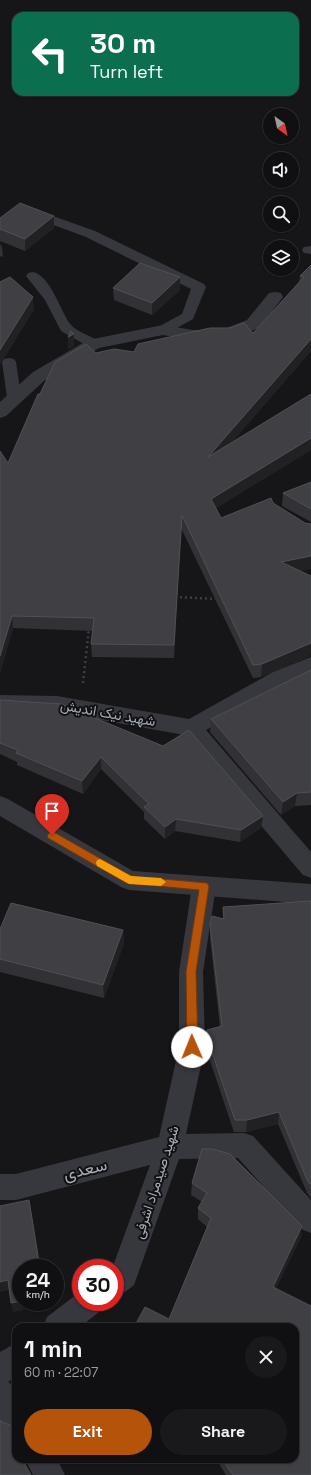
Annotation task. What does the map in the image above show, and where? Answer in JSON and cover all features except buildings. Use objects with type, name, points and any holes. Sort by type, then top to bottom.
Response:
[{"type":"street","points":[[0,412],[39,376],[94,344],[163,330],[193,335],[223,335],[254,324],[275,297]]},
{"type":"street","points":[[311,665],[281,678],[191,728],[311,868]]},
{"type":"street","name":"شهید نیک اندیش","points":[[0,703],[57,704],[191,728]]},
{"type":"street","points":[[0,805],[129,880],[311,894]]},
{"type":"street","name":"شهید صیدمراد اشرفی","points":[[124,1276],[170,1147],[192,1047],[191,972],[204,886]]},
{"type":"street","name":"سعدی","points":[[0,1187],[16,1187],[170,1147],[244,1145],[311,1220]]},
{"type":"street","points":[[62,1323],[77,1311]]},
{"type":"street","points":[[0,1370],[12,1361]]},
{"type":"street","points":[[0,1394],[12,1414]]},
{"type":"street","points":[[42,1463],[50,1475]]},
{"type":"lane","points":[[53,220],[81,229],[167,274],[199,287],[188,316],[163,330]]},
{"type":"lane","points":[[32,276],[51,299],[66,328],[94,344]]},
{"type":"lane","points":[[9,362],[14,398]]},
{"type":"path","points":[[171,597],[226,599]]},
{"type":"path","points":[[80,709],[89,624]]},
{"type":"slow traffic","points":[[100,863],[129,880],[161,882]]},
{"type":"route","points":[[52,835],[129,880],[204,886],[191,972],[192,1047]]}]
